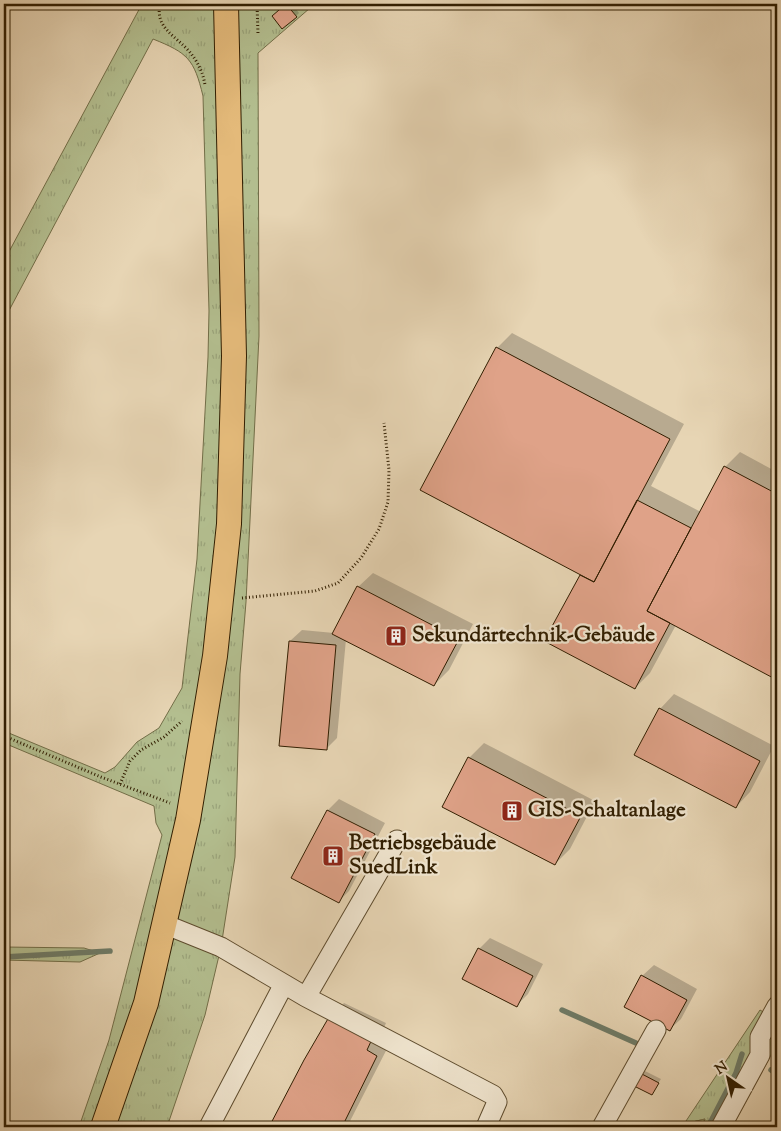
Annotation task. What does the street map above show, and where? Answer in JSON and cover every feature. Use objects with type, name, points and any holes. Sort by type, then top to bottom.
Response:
[{"type":"main road","points":[[103,1127],[146,1003],[189,811],[215,656],[229,524],[234,356],[226,4]]},
{"type":"lane","points":[[306,997],[396,840]]},
{"type":"lane","points":[[164,924],[221,947],[306,997],[493,1095],[497,1102],[486,1127]]},
{"type":"lane","points":[[209,1127],[284,984]]},
{"type":"lane","points":[[721,1127],[760,1055],[760,1037],[777,1006]]},
{"type":"lane","points":[[602,1127],[656,1030]]},
{"type":"path","points":[[160,4],[158,14],[166,30],[190,51],[203,72],[205,86]]},
{"type":"path","points":[[257,4],[258,34]]},
{"type":"path","points":[[221,600],[315,591],[338,583],[361,558],[379,529],[388,502],[389,470],[384,423]]},
{"type":"path","points":[[120,784],[130,761],[141,750],[164,738],[182,720],[184,714]]},
{"type":"path","points":[[4,736],[189,811]]},
{"type":"green space","points":[[142,4],[307,4],[310,8],[258,53],[259,336],[246,602],[240,674],[235,857],[221,947],[205,1015],[167,1127],[79,1127],[109,1040],[162,835],[156,823],[154,806],[4,743],[4,731],[105,773],[115,767],[137,742],[159,728],[182,688],[197,559],[209,311],[203,96],[196,73],[182,53],[153,39],[4,320],[4,261]]},
{"type":"green space","points":[[4,947],[84,948],[100,953],[80,962],[4,960]]},
{"type":"green space","points":[[760,1010],[777,1020],[777,1044],[732,1127],[701,1127],[705,1119],[684,1124]]},
{"type":"green space","points":[[705,1119],[701,1127],[682,1127],[684,1124]]},
{"type":"building","points":[[286,4],[297,17],[282,29],[272,16]]},
{"type":"building","points":[[496,347],[670,439],[594,582],[420,490]]},
{"type":"building","points":[[724,466],[777,494],[777,680],[647,611]]},
{"type":"building","points":[[637,500],[691,528],[647,611],[670,623],[635,689],[544,641],[580,575],[594,582]]},
{"type":"building","name":"Sekundärtechnik-Gebäude","points":[[357,586],[459,639],[434,686],[332,634]]},
{"type":"building","points":[[289,641],[336,645],[327,750],[279,746]]},
{"type":"building","name":"Sekundärtechnik-Gebäude","points":[[659,708],[760,761],[736,808],[634,755]]},
{"type":"building","name":"GIS-Schaltanlage","points":[[468,757],[581,816],[555,865],[442,807]]},
{"type":"building","name":"Betriebsgebäude SuedLink","points":[[327,810],[375,834],[339,903],[291,878]]},
{"type":"building","points":[[478,948],[533,976],[517,1007],[462,979]]},
{"type":"building","points":[[641,975],[687,1000],[670,1031],[624,1007]]},
{"type":"building","points":[[329,1017],[373,1037],[367,1050],[377,1056],[342,1127],[269,1127],[304,1060]]},
{"type":"building","points":[[640,1073],[659,1083],[652,1095],[634,1086]]},
{"type":"waterway","points":[[4,957],[110,951]]},
{"type":"waterway","points":[[562,1010],[636,1043]]},
{"type":"waterway","points":[[708,1127],[736,1073],[742,1054]]},
{"type":"waterway","points":[[771,1070],[777,1074]]},
{"type":"place","name":"Sekundärtechnik-Gebäude","points":[[396,636]]},
{"type":"place","name":"GIS-Schaltanlage","points":[[512,811]]},
{"type":"place","name":"Betriebsgebäude SuedLink","points":[[333,856]]}]
